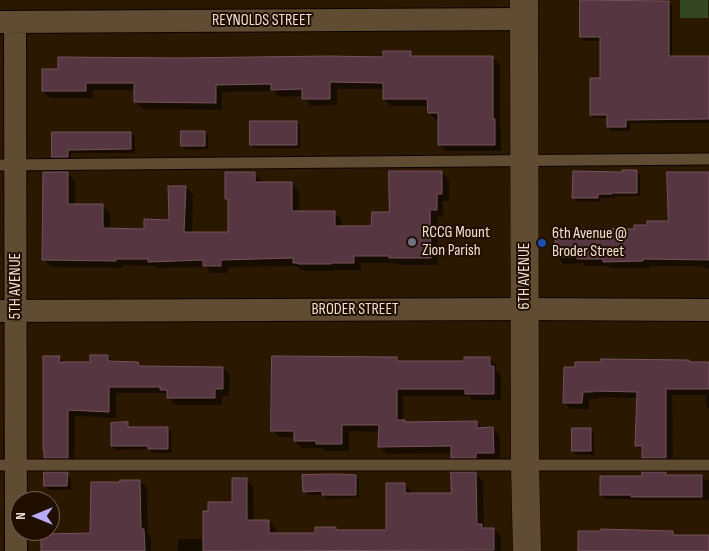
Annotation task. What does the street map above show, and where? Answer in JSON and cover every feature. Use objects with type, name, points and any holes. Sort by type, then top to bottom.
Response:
[{"type":"street","name":"REYNOLDS STREET","points":[[7,22],[524,10]]},
{"type":"street","name":"6TH AVENUE","points":[[524,10],[526,551]]},
{"type":"street","name":"5TH AVENUE","points":[[7,22],[8,465],[16,551]]},
{"type":"street","name":"BRODER STREET","points":[[8,311],[709,310]]},
{"type":"lane","points":[[8,165],[709,159]]},
{"type":"lane","points":[[8,465],[709,465]]},
{"type":"green space","points":[[680,0],[708,0],[708,18],[680,18]]},
{"type":"building","points":[[580,0],[669,1],[669,56],[709,56],[709,119],[626,120],[626,127],[607,127],[607,115],[590,115],[590,78],[600,78],[600,37],[580,37]]},
{"type":"building","points":[[383,51],[411,51],[411,56],[493,56],[495,145],[438,145],[438,113],[428,113],[427,99],[383,99],[383,83],[330,82],[330,99],[302,99],[302,89],[271,90],[271,84],[216,85],[216,103],[134,102],[134,83],[86,83],[86,91],[42,91],[42,69],[58,69],[58,57],[383,57]]},
{"type":"building","points":[[250,121],[297,121],[297,145],[250,145]]},
{"type":"building","points":[[181,131],[205,131],[205,146],[181,146]]},
{"type":"building","points":[[52,132],[131,132],[131,149],[68,150],[68,157],[52,157]]},
{"type":"building","points":[[622,170],[637,170],[637,193],[598,194],[598,198],[572,198],[573,171],[622,172]]},
{"type":"building","points":[[389,171],[442,171],[442,194],[437,194],[437,210],[430,210],[431,258],[354,256],[354,263],[331,264],[298,264],[293,263],[293,258],[221,260],[221,266],[203,266],[203,260],[148,262],[148,259],[116,259],[116,261],[42,260],[43,172],[68,172],[68,204],[103,204],[103,228],[144,229],[144,219],[169,220],[168,186],[186,186],[184,232],[228,232],[228,199],[225,199],[225,172],[255,172],[255,182],[292,182],[292,211],[335,211],[335,226],[371,226],[372,212],[389,212]]},
{"type":"building","points":[[667,172],[709,172],[709,260],[643,259],[643,261],[603,262],[603,259],[555,257],[555,237],[577,237],[577,229],[634,229],[634,225],[647,225],[647,221],[668,221]]},
{"type":"building","points":[[90,355],[108,355],[108,361],[138,362],[139,366],[223,367],[223,389],[215,389],[215,398],[167,398],[167,390],[160,390],[160,387],[109,387],[109,412],[68,410],[68,458],[44,458],[43,356],[60,356],[59,362],[90,362]]},
{"type":"building","points":[[272,356],[397,357],[397,361],[464,361],[464,357],[490,357],[490,366],[494,366],[494,394],[465,394],[465,389],[397,389],[397,420],[405,420],[405,422],[477,421],[477,428],[493,427],[494,453],[476,453],[476,458],[451,458],[451,446],[378,447],[379,425],[342,425],[342,444],[316,444],[316,441],[294,441],[294,431],[271,431]]},
{"type":"building","points":[[601,359],[709,362],[709,389],[666,389],[666,458],[642,458],[642,446],[635,446],[637,392],[583,392],[582,403],[563,403],[564,367],[575,367],[575,362],[601,362]]},
{"type":"building","points":[[128,422],[128,427],[168,427],[168,449],[148,449],[148,446],[111,446],[111,423]]},
{"type":"building","points":[[572,428],[591,428],[591,451],[572,451]]},
{"type":"building","points":[[44,472],[68,472],[67,486],[44,486]]},
{"type":"building","points":[[451,472],[476,472],[477,524],[482,524],[482,528],[494,528],[494,550],[203,551],[203,511],[208,511],[208,502],[232,502],[232,478],[247,478],[247,520],[269,520],[269,533],[315,533],[315,527],[336,527],[336,530],[386,530],[386,483],[405,483],[405,493],[451,493]]},
{"type":"building","points":[[642,472],[666,472],[666,475],[702,475],[702,497],[600,495],[600,476],[642,476]]},
{"type":"building","points":[[302,475],[356,475],[356,495],[322,495],[322,491],[303,492]]},
{"type":"building","points":[[120,480],[140,480],[141,529],[144,529],[145,551],[41,551],[41,541],[60,541],[60,534],[90,533],[91,482],[120,482]]},
{"type":"building","points":[[601,529],[673,531],[673,535],[709,535],[709,551],[578,551],[578,531],[601,531]]},
{"type":"place","name":"RCCG Mount Zion Parish","points":[[412,242]]},
{"type":"place","name":"6th Avenue @ Broder Street","points":[[542,243]]}]
